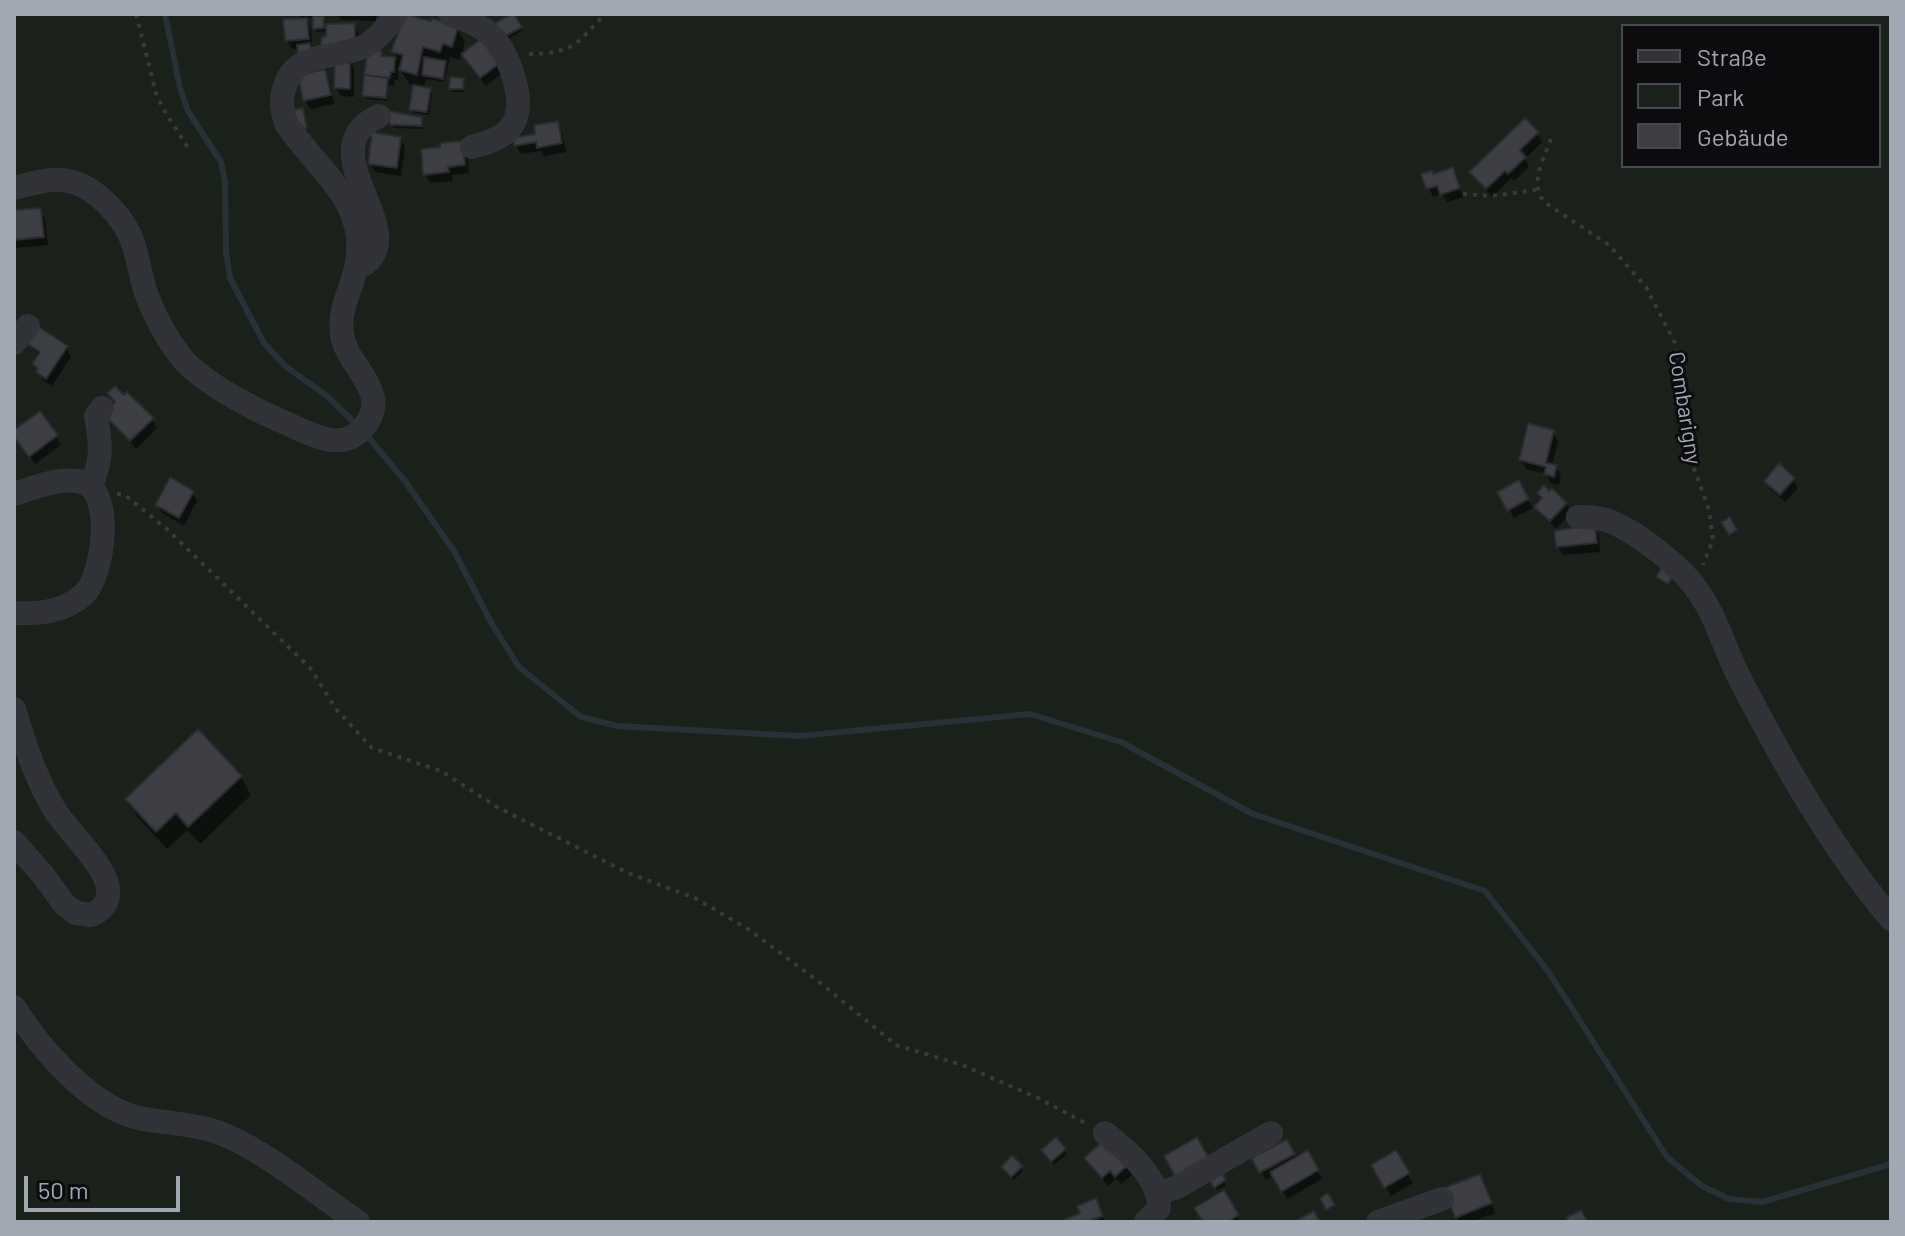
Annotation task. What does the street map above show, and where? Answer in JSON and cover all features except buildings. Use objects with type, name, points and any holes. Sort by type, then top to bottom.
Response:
[{"type":"street","points":[[14,188],[66,180],[87,188],[117,216],[130,236],[149,300],[176,350],[188,364],[267,416],[321,438],[345,441],[362,429],[374,409],[367,381],[344,344],[342,335],[343,313],[360,244],[354,217],[331,179],[286,123],[282,93],[291,73],[305,61],[355,50],[368,44],[396,14]]},
{"type":"street","points":[[450,14],[488,32],[509,63],[516,91],[515,121],[504,134],[472,147]]},
{"type":"street","points":[[357,266],[366,264],[371,257],[376,236],[352,150],[364,125],[379,116]]},
{"type":"street","points":[[93,490],[100,452],[96,416],[102,408]]},
{"type":"street","points":[[14,494],[78,481],[93,490],[101,507],[102,534],[96,574],[88,590],[69,604],[53,610],[14,613]]},
{"type":"street","points":[[1578,517],[1605,519],[1637,537],[1695,587],[1738,677],[1785,763],[1869,893],[1891,919]]},
{"type":"street","points":[[14,709],[41,785],[66,826],[104,876],[109,894],[103,907],[90,915],[72,911],[14,842]]},
{"type":"street","points":[[14,1007],[37,1040],[62,1066],[109,1105],[132,1116],[225,1135],[267,1159],[358,1222]]},
{"type":"street","points":[[1105,1133],[1140,1165],[1157,1194],[1159,1208],[1146,1222]]},
{"type":"street","points":[[1157,1194],[1177,1187],[1271,1133]]},
{"type":"street","points":[[1378,1222],[1442,1199]]},
{"type":"path","points":[[136,14],[156,93],[190,151]]},
{"type":"path","points":[[509,63],[527,54],[568,50],[605,14]]},
{"type":"path","points":[[1463,194],[1491,196],[1538,189],[1540,170],[1551,139]]},
{"type":"path","name":"Combarigny","points":[[1538,189],[1544,202],[1609,245],[1646,287],[1675,343],[1692,463],[1709,510],[1713,540],[1695,587]]},
{"type":"path","points":[[93,490],[125,495],[169,531],[311,669],[336,709],[372,748],[441,771],[497,807],[628,873],[695,898],[748,929],[896,1045],[962,1065],[1038,1098],[1105,1133]]},
{"type":"green space","points":[[14,14],[1891,14],[1891,1222],[14,1222]]},
{"type":"waterway","points":[[165,14],[180,88],[188,111],[221,162],[225,182],[226,251],[230,278],[264,343],[285,366],[327,396],[357,425]]},
{"type":"waterway","points":[[365,433],[405,481],[454,551],[492,624],[519,667],[581,717],[617,726],[799,736],[1030,714],[1121,742],[1253,814],[1485,891],[1548,971],[1667,1157],[1702,1186],[1729,1199],[1762,1202],[1891,1164]]}]
